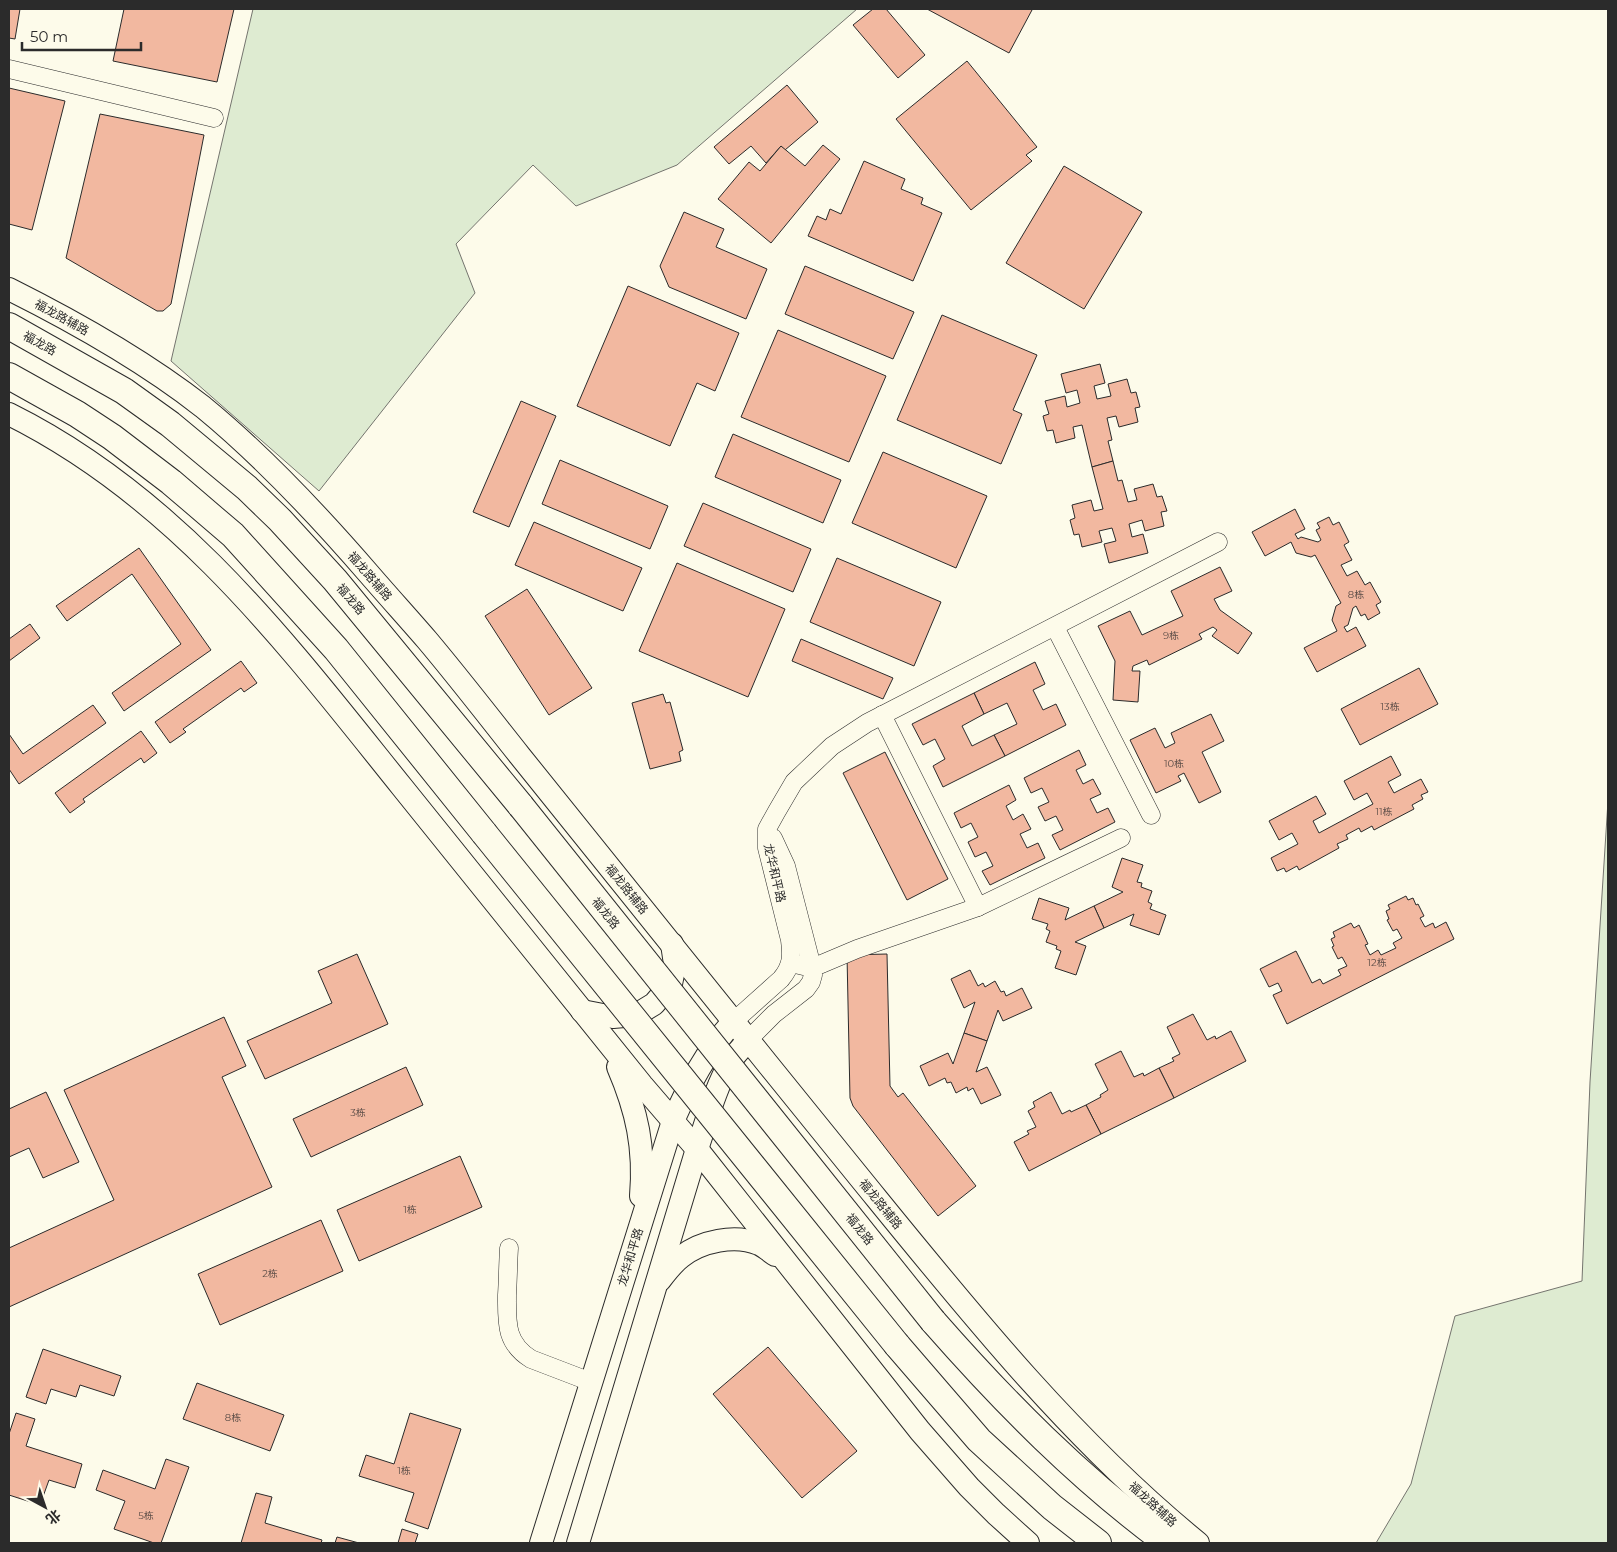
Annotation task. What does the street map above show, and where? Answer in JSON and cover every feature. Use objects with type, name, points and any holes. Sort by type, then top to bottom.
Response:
[{"type":"highway","name":"福龙路","points":[[9,326],[124,391],[170,424],[247,488],[280,520],[341,587],[521,806],[933,1321],[1036,1432],[1090,1482],[1167,1543]]},
{"type":"highway","points":[[9,376],[112,437],[171,482],[232,536],[336,649],[897,1345],[978,1440],[1052,1507],[1098,1543]]},
{"type":"main road","name":"福龙路辅路","points":[[9,289],[36,302],[119,349],[166,380],[238,438],[316,514],[428,641],[733,1022],[939,1275],[1042,1394],[1112,1467],[1198,1543]]},
{"type":"main road","points":[[9,414],[70,448],[108,474],[183,536],[242,594],[308,670],[582,1011],[697,1149],[941,1456],[996,1514],[1028,1543]]},
{"type":"main road","points":[[582,1011],[613,1017],[636,1015],[654,1004],[671,984],[675,964],[672,944]]},
{"type":"main road","name":"龙华和平路","points":[[541,1543],[673,1121],[707,1055],[733,1022]]},
{"type":"main road","points":[[600,1033],[614,1058],[626,1086],[634,1110],[642,1148],[642,1182],[638,1235]]},
{"type":"main road","points":[[578,1543],[697,1149],[723,1077],[731,1061],[748,1040]]},
{"type":"main road","points":[[656,1284],[682,1256],[697,1248],[722,1241],[742,1239],[759,1244],[786,1262]]},
{"type":"street","points":[[9,69],[214,118]]},
{"type":"street","points":[[767,829],[794,782],[844,738],[882,715],[1218,542]]},
{"type":"street","points":[[1056,627],[1151,815]]},
{"type":"street","points":[[882,715],[978,907]]},
{"type":"street","name":"龙华和平路","points":[[733,1022],[781,979],[788,971],[791,963],[790,940],[767,848],[767,829]]},
{"type":"street","name":"龙华和平路","points":[[767,829],[778,846],[786,866],[812,968]]},
{"type":"street","points":[[791,963],[812,968],[857,949],[978,907],[1121,838]]},
{"type":"street","points":[[748,1040],[774,1014],[806,989],[811,982],[812,968]]},
{"type":"street","points":[[508,1248],[507,1322],[509,1334],[515,1346],[531,1359],[591,1382]]},
{"type":"green space","points":[[253,9],[857,9],[677,165],[576,206],[533,165],[456,244],[475,293],[319,491],[171,361]]},
{"type":"green space","points":[[1608,801],[1608,1543],[1376,1543],[1411,1484],[1455,1316],[1582,1281],[1590,1082]]},
{"type":"building","points":[[9,9],[20,9],[15,39],[9,38]]},
{"type":"building","points":[[124,9],[234,9],[217,82],[113,61]]},
{"type":"building","points":[[873,9],[886,9],[925,55],[898,78],[853,25]]},
{"type":"building","points":[[927,9],[1029,9],[1032,10],[1009,53]]},
{"type":"building","points":[[967,61],[1037,147],[1026,155],[1032,161],[971,210],[896,119]]},
{"type":"building","points":[[787,85],[818,122],[785,150],[781,146],[766,163],[751,146],[729,164],[714,147]]},
{"type":"building","points":[[9,88],[65,101],[32,230],[9,224]]},
{"type":"building","points":[[100,114],[204,135],[171,304],[163,311],[157,311],[66,258]]},
{"type":"building","points":[[823,145],[840,159],[771,243],[718,199],[749,162],[760,171],[781,146],[805,166]]},
{"type":"building","points":[[864,161],[905,179],[901,189],[923,198],[921,204],[942,213],[913,281],[808,236],[817,216],[826,220],[830,209],[841,214]]},
{"type":"building","points":[[1064,166],[1142,212],[1084,309],[1006,263]]},
{"type":"building","points":[[684,212],[724,229],[716,247],[767,269],[746,319],[669,287],[660,266]]},
{"type":"building","points":[[805,266],[914,312],[893,359],[785,314]]},
{"type":"building","points":[[628,286],[739,333],[715,391],[697,383],[670,446],[577,406]]},
{"type":"building","points":[[942,315],[1037,355],[1013,410],[1022,414],[1001,464],[897,420]]},
{"type":"building","points":[[778,330],[886,376],[849,462],[741,417]]},
{"type":"building","points":[[1100,364],[1105,383],[1094,386],[1097,399],[1111,396],[1108,384],[1127,379],[1131,393],[1136,392],[1140,407],[1135,408],[1138,422],[1119,427],[1116,416],[1107,418],[1112,440],[1108,441],[1113,461],[1092,467],[1082,425],[1073,427],[1075,438],[1056,443],[1053,430],[1047,431],[1043,416],[1049,414],[1045,401],[1065,396],[1067,407],[1080,403],[1077,390],[1066,393],[1061,374]]},
{"type":"building","points":[[521,401],[556,416],[509,527],[473,512]]},
{"type":"building","points":[[733,434],[841,480],[823,523],[715,477]]},
{"type":"building","points":[[883,452],[987,496],[956,568],[852,523]]},
{"type":"building","points":[[560,460],[668,506],[650,549],[542,504]]},
{"type":"building","points":[[1113,461],[1118,481],[1122,480],[1128,502],[1137,500],[1134,489],[1153,484],[1157,497],[1162,496],[1167,511],[1161,512],[1164,526],[1145,531],[1142,520],[1129,524],[1132,537],[1143,534],[1148,553],[1109,563],[1104,544],[1116,541],[1112,528],[1099,531],[1102,542],[1082,547],[1079,534],[1074,535],[1070,520],[1075,518],[1072,505],[1091,500],[1094,511],[1103,509],[1092,467]]},
{"type":"building","points":[[703,503],[811,549],[793,592],[684,546]]},
{"type":"building","points":[[1295,509],[1305,529],[1295,534],[1298,539],[1301,537],[1318,542],[1321,540],[1316,530],[1320,528],[1317,523],[1329,517],[1333,525],[1339,522],[1349,542],[1344,545],[1352,560],[1341,565],[1347,576],[1357,571],[1365,585],[1370,582],[1381,602],[1376,605],[1380,613],[1368,620],[1365,614],[1361,616],[1356,606],[1353,608],[1348,625],[1344,627],[1347,632],[1356,627],[1366,646],[1317,672],[1304,648],[1337,631],[1332,620],[1336,606],[1341,603],[1315,555],[1311,557],[1296,553],[1291,542],[1265,556],[1252,532]]},
{"type":"building","points":[[534,522],[642,568],[623,611],[515,565]]},
{"type":"building","points":[[139,548],[211,650],[124,711],[112,693],[181,644],[132,574],[67,621],[56,606]]},
{"type":"building","points":[[837,558],[941,602],[914,666],[810,622]]},
{"type":"building","points":[[677,563],[785,609],[748,697],[639,651]]},
{"type":"building","points":[[1220,567],[1232,591],[1214,599],[1220,610],[1252,633],[1238,654],[1212,636],[1217,630],[1213,627],[1199,634],[1202,639],[1149,665],[1147,660],[1133,666],[1132,671],[1140,671],[1138,702],[1113,700],[1115,661],[1098,626],[1130,611],[1142,635],[1183,616],[1171,591]]},
{"type":"building","points":[[527,589],[592,688],[549,715],[485,616]]},
{"type":"building","points":[[30,624],[40,638],[9,661],[9,639]]},
{"type":"building","points":[[801,639],[893,678],[883,699],[792,661]]},
{"type":"building","points":[[241,661],[257,683],[244,692],[241,688],[183,729],[186,732],[170,743],[155,722]]},
{"type":"building","points":[[1035,662],[1045,684],[1033,690],[1043,710],[1056,704],[1066,725],[1005,756],[994,735],[1017,724],[1007,703],[984,714],[974,693]]},
{"type":"building","points":[[1419,668],[1438,704],[1360,745],[1341,709]]},
{"type":"building","points":[[974,693],[984,714],[962,726],[972,746],[994,735],[1005,756],[943,787],[933,766],[945,759],[935,739],[923,745],[912,724]]},
{"type":"building","points":[[663,694],[666,703],[670,702],[683,750],[679,752],[681,761],[650,769],[632,703]]},
{"type":"building","points":[[93,705],[106,723],[19,784],[9,769],[9,734],[23,754]]},
{"type":"building","points":[[1211,714],[1224,741],[1202,752],[1221,792],[1199,803],[1184,773],[1178,776],[1181,781],[1156,793],[1130,740],[1155,728],[1165,748],[1175,743],[1171,733]]},
{"type":"building","points":[[141,731],[157,753],[144,763],[141,758],[83,799],[85,802],[70,813],[55,793]]},
{"type":"building","points":[[1079,750],[1086,765],[1076,770],[1083,784],[1093,779],[1101,794],[1090,799],[1097,813],[1108,808],[1115,822],[1060,850],[1052,835],[1063,830],[1056,816],[1045,821],[1038,807],[1049,802],[1042,788],[1031,793],[1024,778]]},
{"type":"building","points":[[885,752],[948,879],[907,900],[843,773]]},
{"type":"building","points":[[1391,756],[1401,775],[1388,782],[1394,793],[1421,779],[1428,792],[1421,795],[1423,799],[1412,805],[1414,809],[1374,830],[1372,826],[1361,832],[1359,828],[1346,835],[1348,839],[1337,844],[1339,848],[1299,870],[1297,866],[1286,872],[1284,868],[1277,871],[1271,858],[1298,844],[1292,833],[1279,840],[1269,821],[1316,796],[1326,814],[1313,821],[1319,833],[1373,804],[1367,793],[1354,800],[1344,781]]},
{"type":"building","points":[[1009,785],[1016,800],[1006,806],[1013,820],[1023,814],[1031,829],[1020,834],[1027,848],[1038,843],[1045,858],[990,885],[982,871],[993,866],[986,852],[975,857],[968,842],[978,837],[971,823],[961,828],[954,813]]},
{"type":"building","points":[[1122,858],[1143,865],[1137,882],[1142,883],[1141,887],[1152,891],[1148,902],[1152,904],[1150,909],[1166,915],[1159,935],[1130,925],[1134,914],[1104,928],[1094,906],[1123,892],[1112,887]]},
{"type":"building","points":[[1406,896],[1408,900],[1413,898],[1416,905],[1418,904],[1424,916],[1420,918],[1425,927],[1433,923],[1435,928],[1446,922],[1454,939],[1287,1024],[1273,995],[1282,991],[1278,983],[1269,987],[1260,969],[1296,951],[1312,983],[1320,979],[1323,984],[1341,975],[1338,970],[1347,966],[1342,957],[1338,959],[1332,947],[1334,946],[1331,939],[1335,937],[1333,932],[1351,923],[1354,928],[1359,925],[1368,944],[1365,945],[1370,955],[1378,950],[1381,955],[1396,948],[1393,943],[1402,938],[1397,929],[1393,931],[1387,920],[1389,919],[1386,911],[1390,909],[1388,905]]},
{"type":"building","points":[[1039,898],[1069,908],[1065,920],[1094,906],[1104,928],[1075,942],[1086,946],[1076,975],[1055,968],[1061,951],[1056,949],[1057,946],[1046,942],[1050,931],[1046,929],[1048,924],[1032,919]]},
{"type":"building","points":[[357,954],[388,1024],[265,1079],[247,1041],[332,1003],[318,971]]},
{"type":"building","points":[[887,954],[890,1086],[898,1097],[903,1093],[976,1186],[938,1216],[853,1106],[850,1098],[847,955]]},
{"type":"building","points":[[970,970],[978,986],[983,983],[985,987],[995,981],[1001,992],[1004,991],[1006,996],[1022,988],[1032,1008],[1003,1021],[998,1010],[987,1041],[964,1033],[975,1002],[964,1008],[951,979]]},
{"type":"building","points":[[1193,1014],[1207,1040],[1215,1036],[1216,1039],[1231,1031],[1246,1061],[1174,1098],[1159,1068],[1174,1061],[1172,1058],[1180,1054],[1167,1027]]},
{"type":"building","points":[[224,1017],[246,1066],[222,1077],[272,1187],[9,1307],[9,1248],[114,1200],[64,1090]]},
{"type":"building","points":[[964,1033],[987,1041],[976,1072],[987,1067],[1001,1095],[981,1104],[973,1088],[968,1091],[967,1087],[956,1093],[951,1082],[947,1083],[945,1078],[929,1086],[920,1066],[948,1053],[953,1064]]},
{"type":"building","points":[[1121,1051],[1134,1077],[1143,1073],[1144,1076],[1159,1068],[1174,1098],[1101,1134],[1086,1105],[1101,1097],[1100,1095],[1108,1090],[1095,1064]]},
{"type":"building","points":[[406,1067],[423,1105],[311,1157],[293,1119]]},
{"type":"building","points":[[46,1092],[79,1162],[43,1178],[29,1148],[9,1157],[9,1109]]},
{"type":"building","points":[[1051,1092],[1062,1114],[1086,1105],[1101,1134],[1029,1171],[1014,1142],[1029,1134],[1027,1131],[1036,1127],[1028,1111],[1035,1107],[1033,1102]]},
{"type":"building","points":[[460,1156],[482,1207],[359,1261],[337,1210]]},
{"type":"building","points":[[321,1220],[343,1271],[220,1325],[198,1274]]},
{"type":"building","points":[[768,1347],[857,1451],[802,1498],[713,1394]]},
{"type":"building","points":[[43,1349],[121,1376],[114,1396],[80,1385],[76,1397],[51,1389],[46,1404],[26,1397]]},
{"type":"building","points":[[197,1383],[284,1415],[270,1451],[183,1419]]},
{"type":"building","points":[[16,1413],[35,1419],[26,1446],[82,1464],[75,1488],[49,1480],[40,1505],[9,1495],[9,1434]]},
{"type":"building","points":[[410,1413],[461,1429],[428,1529],[405,1521],[414,1493],[359,1476],[366,1455],[394,1464]]},
{"type":"building","points":[[166,1459],[189,1467],[161,1543],[154,1543],[114,1529],[125,1501],[96,1490],[103,1470],[155,1489]]},
{"type":"building","points":[[256,1493],[272,1497],[265,1523],[322,1540],[321,1543],[241,1543]]},
{"type":"building","points":[[402,1529],[418,1534],[415,1543],[398,1543]]},
{"type":"building","points":[[337,1537],[359,1543],[335,1543]]}]
